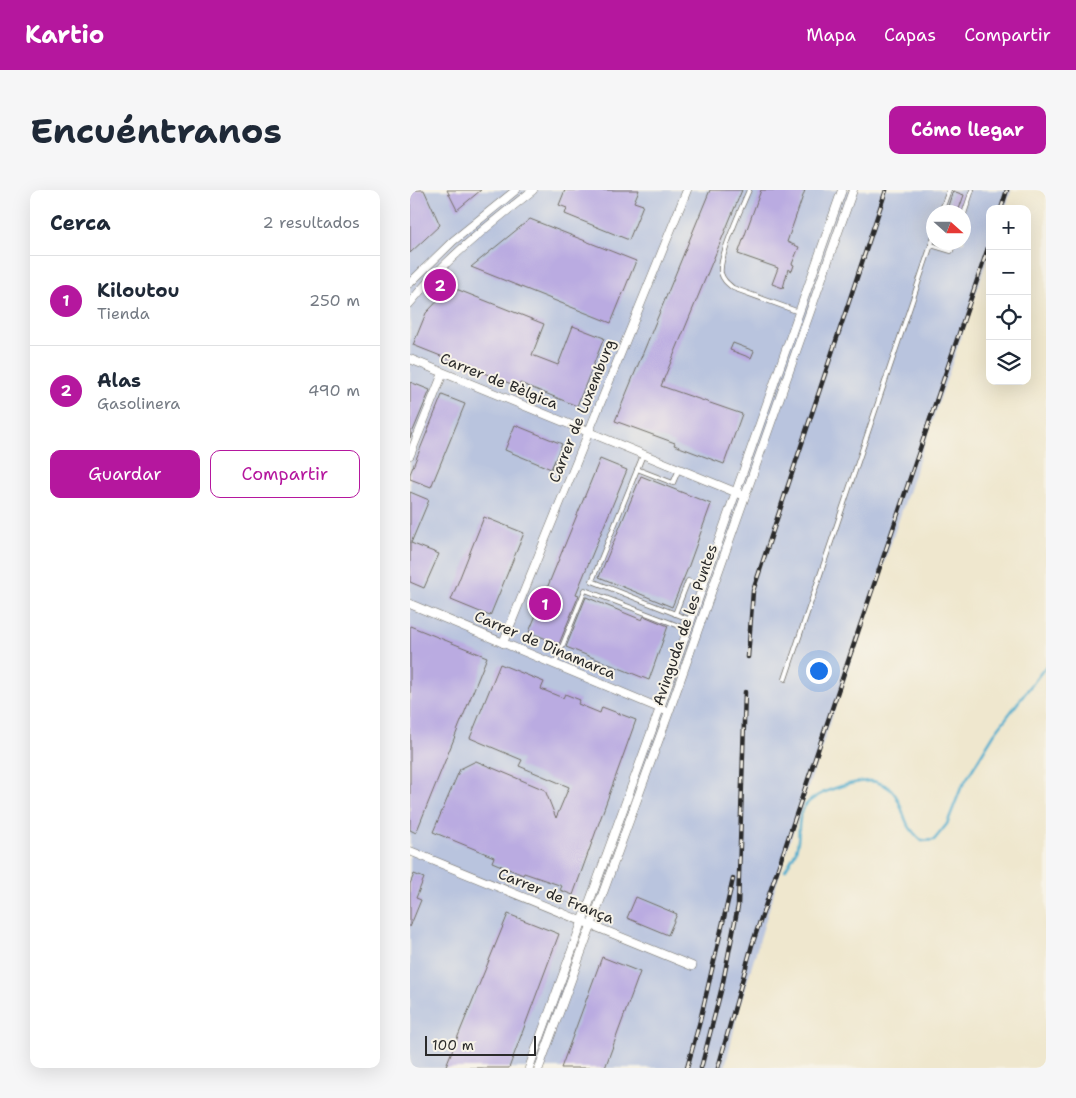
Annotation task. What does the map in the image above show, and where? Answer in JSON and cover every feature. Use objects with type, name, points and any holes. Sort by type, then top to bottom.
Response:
[{"type":"street","points":[[410,282],[453,241],[516,190]]},
{"type":"street","points":[[410,303],[430,279],[460,249],[533,190]]},
{"type":"street","name":"Carrer de Luxemburg","points":[[503,643],[687,190]]},
{"type":"street","name":"Avinguda de les Puntes","points":[[529,1068],[660,708],[842,190]]},
{"type":"street","name":"Avinguda de les Puntes","points":[[539,1068],[669,712],[853,190]]},
{"type":"street","name":"Carrer de Bèlgica","points":[[410,359],[744,495]]},
{"type":"street","points":[[410,455],[443,374]]},
{"type":"street","name":"Carrer de Dinamarca","points":[[410,604],[669,712]]},
{"type":"street","name":"Carrer de França","points":[[410,851],[692,966]]},
{"type":"lane","points":[[748,190],[724,253],[721,270],[724,281],[733,288],[799,312]]},
{"type":"lane","points":[[944,205],[949,190]]},
{"type":"lane","points":[[967,205],[972,190]]},
{"type":"lane","points":[[785,679],[929,250]]},
{"type":"lane","points":[[643,455],[592,581],[691,620]]},
{"type":"lane","points":[[637,469],[673,483],[679,469]]},
{"type":"lane","points":[[675,614],[688,581],[702,586]]},
{"type":"lane","points":[[555,664],[585,590],[687,629]]},
{"type":"shaded area","points":[[410,190],[1011,190],[1006,205],[986,205],[986,263],[786,852],[738,1012],[725,1068],[410,1068]]},
{"type":"building","points":[[410,190],[424,190],[440,225],[410,253]]},
{"type":"building","points":[[447,190],[481,190],[457,210]]},
{"type":"building","points":[[565,190],[639,190],[634,202],[643,205],[629,240],[565,214],[567,208],[559,205]]},
{"type":"building","points":[[710,190],[742,190],[661,386],[742,414],[724,464],[674,445],[675,443],[615,421]]},
{"type":"building","points":[[761,190],[805,190],[787,242],[799,247],[792,264],[794,265],[792,271],[788,269],[783,288],[772,284],[778,268],[738,254]]},
{"type":"building","points":[[953,191],[964,195],[960,205],[948,205]]},
{"type":"building","points":[[530,219],[636,261],[611,323],[471,267]]},
{"type":"building","points":[[451,287],[544,324],[532,355],[558,365],[573,326],[604,338],[577,406],[520,383],[519,387],[413,345],[426,313]]},
{"type":"building","points":[[733,343],[754,351],[751,358],[730,350]]},
{"type":"building","points":[[410,382],[430,390],[410,438]]},
{"type":"building","points":[[442,395],[465,404],[431,487],[410,479],[410,474]]},
{"type":"building","points":[[515,425],[562,444],[551,469],[505,450]]},
{"type":"building","points":[[600,459],[627,470],[576,594],[579,595],[559,644],[529,632]]},
{"type":"building","points":[[641,476],[711,504],[672,607],[599,577]]},
{"type":"building","points":[[410,492],[429,500],[411,543],[439,554],[424,588],[410,582]]},
{"type":"building","points":[[484,517],[524,533],[490,616],[451,600]]},
{"type":"building","points":[[586,597],[642,620],[644,616],[668,626],[649,680],[566,647]]},
{"type":"building","points":[[410,626],[487,657],[416,833],[410,830]]},
{"type":"building","points":[[500,664],[544,682],[541,689],[563,698],[565,694],[580,700],[578,704],[600,713],[602,707],[636,720],[573,895],[560,890],[562,886],[524,873],[523,875],[492,862],[494,857],[433,832],[460,769],[476,761],[545,790],[556,818],[569,787],[519,766],[522,760],[470,738]]},
{"type":"building","points":[[414,874],[424,878],[416,898],[421,900],[410,927],[410,884]]},
{"type":"building","points":[[636,897],[677,914],[668,935],[627,918]]},
{"type":"building","points":[[508,914],[559,934],[509,1068],[445,1068]]},
{"type":"building","points":[[602,957],[640,972],[605,1068],[561,1068]]},
{"type":"waterway","points":[[785,870],[795,853],[803,809],[808,803],[823,793],[852,783],[872,781],[889,788],[898,799],[907,823],[914,833],[922,841],[934,840],[947,824],[961,788],[994,734],[1046,666]]},
{"type":"railway","points":[[748,657],[753,591],[886,190]]},
{"type":"railway","points":[[1002,205],[1007,190]]},
{"type":"railway","points":[[718,1068],[752,945],[987,250]]},
{"type":"railway","points":[[701,1068],[722,987],[738,906],[745,692]]},
{"type":"railway","points":[[687,1068],[700,1021],[733,879]]},
{"type":"place","name":"Alas","points":[[440,285]]},
{"type":"place","name":"Kiloutou","points":[[545,604]]}]
